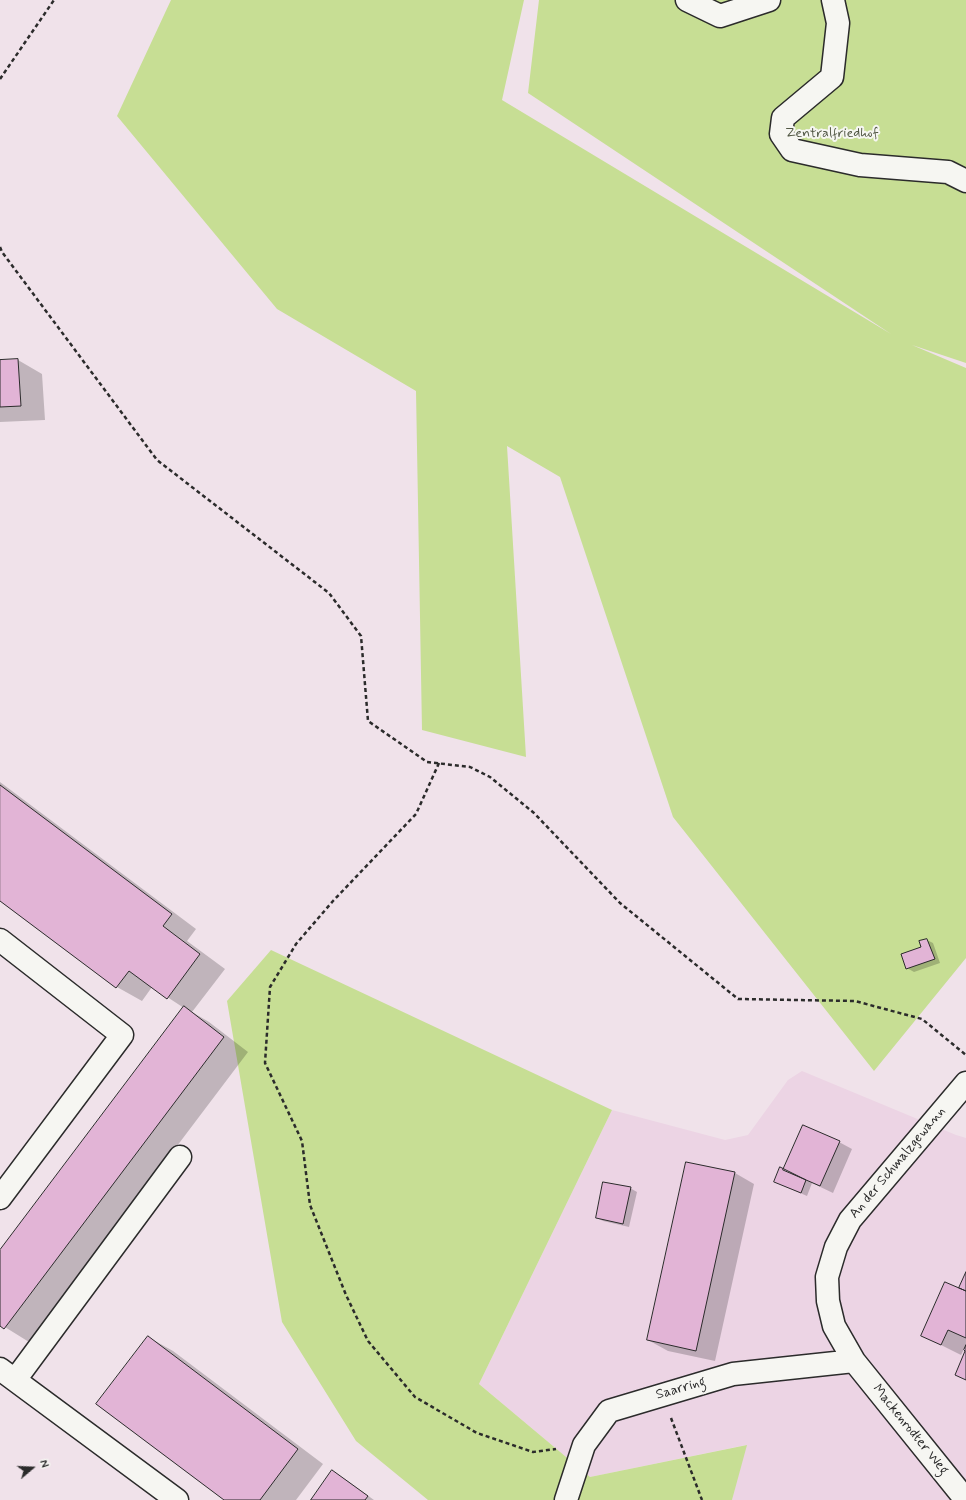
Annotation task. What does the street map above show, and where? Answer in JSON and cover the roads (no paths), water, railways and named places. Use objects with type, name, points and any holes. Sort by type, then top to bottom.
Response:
[{"type":"street","points":[[687,0],[720,16],[769,0]]},
{"type":"street","points":[[833,0],[838,24],[832,77],[783,118],[781,134],[792,150],[860,165],[948,172],[966,181]]},
{"type":"street","points":[[0,940],[122,1035],[0,1198]]},
{"type":"street","name":"An der Schmalzgewann","points":[[854,1361],[834,1326],[828,1301],[827,1277],[836,1247],[850,1220],[966,1083]]},
{"type":"street","points":[[177,1500],[7,1374],[180,1157]]},
{"type":"street","name":"Saarring","points":[[566,1500],[584,1445],[609,1410],[733,1374],[854,1361]]},
{"type":"street","name":"Mackenrodter Weg","points":[[854,1361],[966,1500]]},
{"type":"park label","name":"Zentralfriedhof","points":[[832,134]]}]
